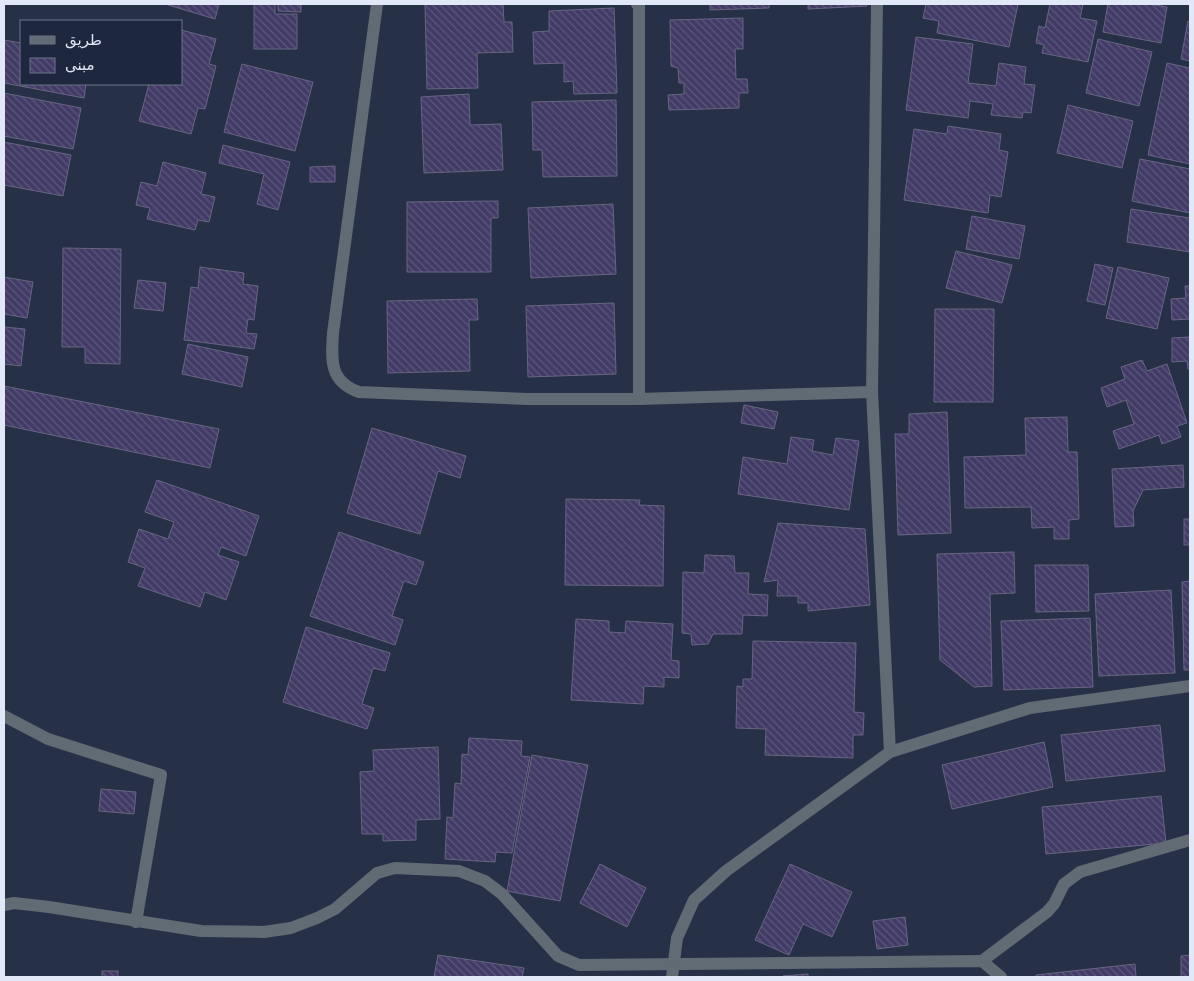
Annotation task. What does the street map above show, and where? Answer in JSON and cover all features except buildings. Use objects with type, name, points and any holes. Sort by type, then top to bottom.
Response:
[{"type":"street","points":[[377,4],[333,333],[333,359],[338,378],[343,385],[359,392],[517,398],[639,399],[872,392]]},
{"type":"street","points":[[637,4],[639,5],[639,399]]},
{"type":"street","points":[[877,4],[872,392],[890,752]]},
{"type":"street","points":[[672,977],[677,938],[687,912],[694,900],[709,884],[890,752],[1030,708],[1190,686]]},
{"type":"street","points":[[4,716],[48,739],[161,775],[136,922]]},
{"type":"street","points":[[4,905],[14,903],[49,907],[201,931],[264,932],[291,928],[335,909],[377,873],[395,868],[426,867],[459,870],[485,880],[521,913],[558,956],[570,963],[608,966],[673,962],[982,961],[1047,912],[1054,904],[1064,884],[1072,877],[1095,868],[1190,840]]},
{"type":"street","points":[[982,961],[1000,977]]}]
